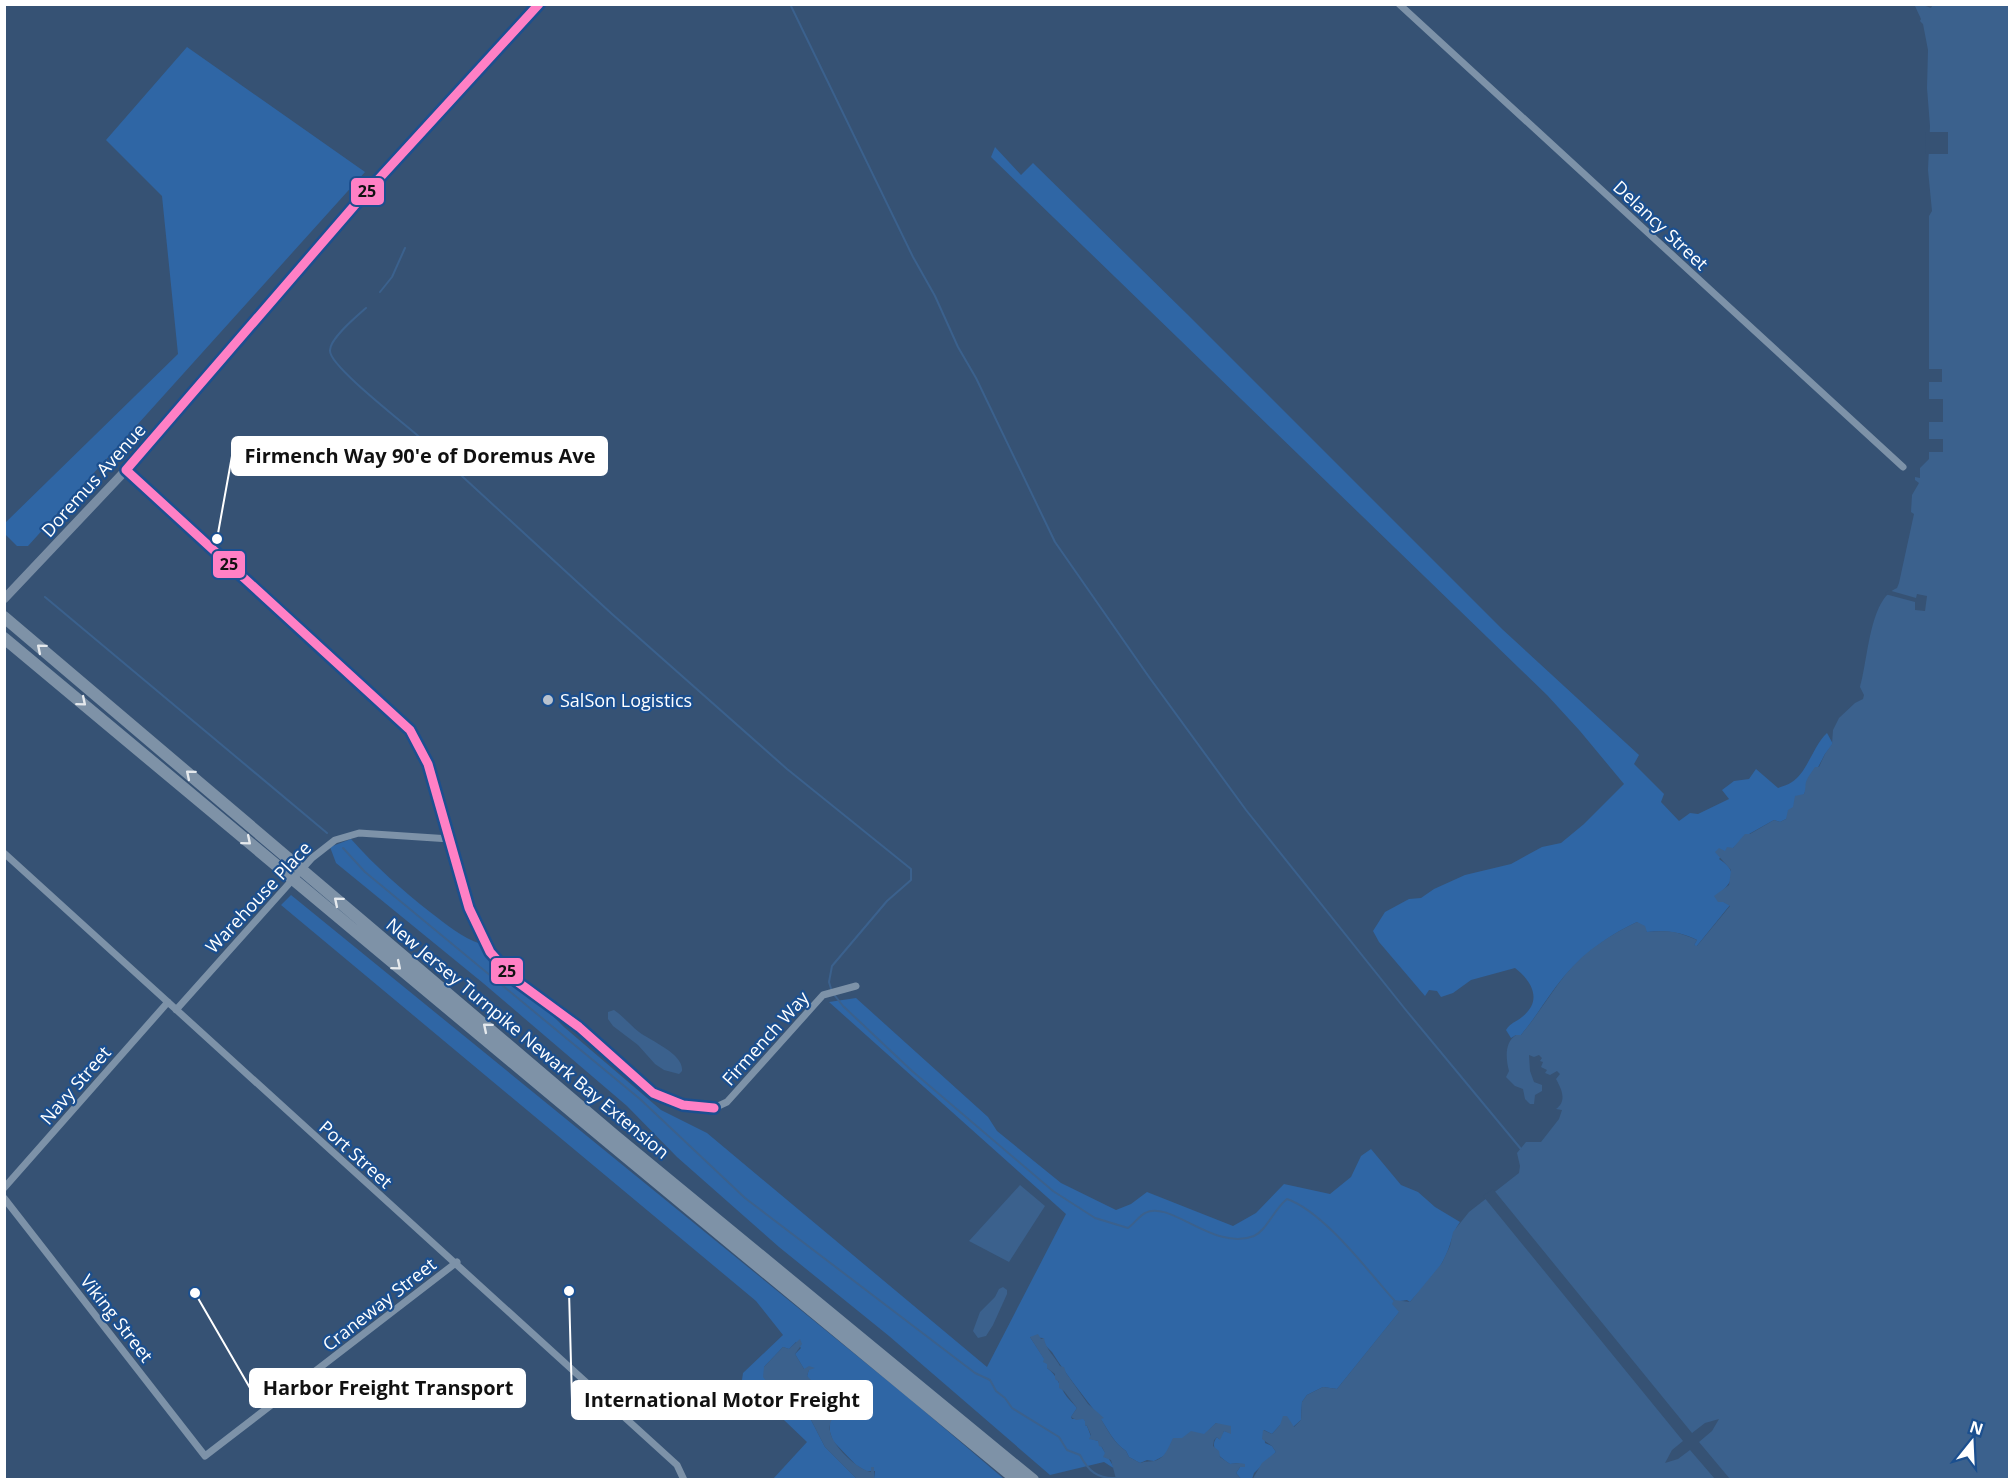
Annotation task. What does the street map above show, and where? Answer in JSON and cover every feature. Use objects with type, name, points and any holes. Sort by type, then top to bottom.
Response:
[{"type":"highway","name":"New Jersey Turnpike Newark Bay Extension","points":[[4,617],[605,1127],[1033,1479]]},
{"type":"highway","name":"New Jersey Turnpike Newark Bay Extension","points":[[4,638],[1017,1479]]},
{"type":"main road","name":"Doremus Avenue","points":[[4,599],[126,470],[354,206],[539,4]]},
{"type":"street","name":"Delancy Street","points":[[1399,4],[1903,467]]},
{"type":"street","name":"Firmench Way","points":[[126,470],[410,730],[428,764],[469,908],[490,952],[515,980],[579,1027],[653,1093],[683,1105],[714,1108],[727,1102],[823,995],[856,986]]},
{"type":"street","name":"Warehouse Place","points":[[176,1010],[312,858],[335,840],[359,833],[450,839]]},
{"type":"street","name":"Port Street","points":[[4,853],[376,1192],[457,1262],[677,1465],[684,1479]]},
{"type":"street","name":"Navy Street","points":[[4,1188],[168,1002]]},
{"type":"street","name":"Viking Street","points":[[4,1198],[205,1456]]},
{"type":"street","name":"Craneway Street","points":[[205,1456],[457,1262]]},
{"type":"shaded area","points":[[1933,4],[2009,5],[2009,1479],[1252,1480],[1262,1463],[1276,1452],[1262,1439],[1263,1430],[1272,1434],[1280,1425],[1283,1416],[1287,1416],[1294,1427],[1301,1420],[1302,1402],[1307,1395],[1323,1387],[1337,1389],[1399,1312],[1392,1304],[1394,1300],[1410,1302],[1442,1263],[1450,1246],[1453,1232],[1469,1212],[1519,1173],[1517,1153],[1526,1142],[1541,1142],[1559,1119],[1562,1110],[1556,1109],[1561,1102],[1562,1095],[1556,1079],[1560,1074],[1557,1071],[1550,1075],[1545,1073],[1547,1070],[1541,1067],[1543,1062],[1540,1061],[1542,1058],[1539,1055],[1534,1057],[1529,1055],[1530,1071],[1534,1082],[1542,1085],[1542,1091],[1535,1095],[1534,1104],[1530,1104],[1525,1099],[1523,1089],[1515,1086],[1506,1077],[1509,1071],[1507,1052],[1512,1038],[1521,1035],[1566,974],[1581,958],[1608,938],[1637,922],[1645,926],[1647,932],[1668,931],[1697,940],[1694,945],[1697,946],[1730,906],[1718,902],[1714,896],[1729,885],[1731,870],[1715,852],[1719,848],[1725,851],[1727,847],[1733,848],[1745,834],[1750,834],[1774,820],[1780,822],[1786,819],[1788,810],[1793,807],[1795,796],[1804,794],[1808,778],[1815,767],[1819,767],[1832,744],[1833,730],[1839,718],[1855,703],[1863,699],[1864,695],[1860,687],[1871,632],[1881,605],[1899,583],[1914,514],[1911,512],[1912,495],[1919,483],[1915,477],[1920,478],[1920,468],[1929,459],[1929,216],[1932,211],[1928,170],[1930,126],[1927,88],[1928,50],[1923,24],[1915,6],[1923,5],[1931,8]]},
{"type":"shaded area","points":[[187,47],[365,172],[28,546],[17,546],[5,534],[5,523],[178,354],[162,196],[106,140]]},
{"type":"shaded area","points":[[995,147],[1021,175],[1033,163],[1502,629],[1639,755],[1634,764],[1664,794],[1661,802],[1679,821],[1690,813],[1698,814],[1729,799],[1722,790],[1734,781],[1749,779],[1756,769],[1778,788],[1790,783],[1802,772],[1827,733],[1833,744],[1825,754],[1804,794],[1786,819],[1780,822],[1774,820],[1749,834],[1719,859],[1726,864],[1732,874],[1729,883],[1715,897],[1730,905],[1696,947],[1694,945],[1697,940],[1679,933],[1647,932],[1637,922],[1592,949],[1556,986],[1521,1035],[1511,1038],[1506,1030],[1528,1011],[1533,998],[1530,985],[1515,968],[1471,980],[1453,993],[1441,997],[1437,991],[1429,990],[1425,996],[1379,942],[1373,931],[1385,912],[1409,899],[1421,898],[1434,889],[1465,875],[1511,864],[1542,847],[1561,843],[1584,824],[1624,784],[1547,695],[991,157]]},
{"type":"shaded area","points":[[351,839],[399,887],[420,904],[454,930],[481,944],[564,1027],[661,1110],[707,1133],[987,1367],[1066,1214],[829,1002],[856,998],[988,1117],[997,1131],[1061,1183],[1116,1210],[1131,1204],[1147,1192],[1233,1226],[1256,1213],[1284,1184],[1330,1194],[1351,1177],[1361,1156],[1371,1149],[1401,1185],[1418,1192],[1435,1207],[1460,1222],[1446,1256],[1436,1272],[1410,1302],[1400,1301],[1400,1311],[1337,1389],[1323,1387],[1307,1395],[1302,1402],[1301,1420],[1293,1427],[1280,1425],[1272,1434],[1264,1430],[1265,1443],[1272,1446],[1276,1452],[1254,1473],[1252,1479],[1241,1479],[1236,1473],[1240,1467],[1239,1463],[1230,1464],[1215,1449],[1217,1437],[1219,1439],[1224,1431],[1230,1433],[1216,1423],[1204,1435],[1154,1461],[1147,1460],[1140,1463],[1129,1457],[1045,1345],[1043,1338],[1030,1337],[1047,1363],[1047,1368],[1054,1374],[1067,1397],[1077,1408],[1072,1419],[1084,1419],[1092,1439],[1098,1441],[1115,1469],[1104,1462],[1050,1475],[889,1336],[779,1247],[677,1157],[627,1106],[483,983],[336,863],[330,847]]},
{"type":"shaded area","points":[[291,895],[910,1399],[1004,1479],[874,1479],[875,1471],[866,1471],[856,1465],[833,1441],[824,1402],[807,1376],[809,1369],[804,1369],[795,1354],[801,1348],[796,1342],[789,1349],[783,1347],[764,1367],[776,1393],[796,1399],[801,1411],[808,1414],[825,1447],[857,1479],[773,1479],[807,1442],[742,1380],[743,1373],[783,1335],[756,1301],[281,905]]},
{"type":"shaded area","points":[[614,1010],[639,1032],[666,1048],[678,1059],[682,1071],[679,1074],[664,1070],[655,1064],[638,1045],[613,1026],[608,1019],[608,1012]]},
{"type":"shaded area","points":[[1020,1185],[1045,1206],[1009,1262],[969,1241]]},
{"type":"shaded area","points":[[1003,1287],[1007,1290],[1007,1294],[993,1325],[986,1336],[978,1338],[973,1331],[980,1312]]},
{"type":"shaded area","points":[[1038,1334],[1041,1339],[1044,1338],[1050,1352],[1060,1366],[1064,1367],[1088,1404],[1104,1418],[1101,1419],[1109,1433],[1129,1457],[1140,1463],[1158,1460],[1166,1452],[1173,1438],[1182,1438],[1191,1431],[1204,1434],[1216,1423],[1231,1426],[1231,1434],[1224,1431],[1220,1440],[1217,1437],[1214,1440],[1213,1446],[1219,1451],[1220,1457],[1230,1464],[1245,1464],[1245,1467],[1240,1467],[1236,1473],[1241,1479],[1116,1479],[1111,1460],[1103,1457],[1105,1453],[1098,1441],[1089,1439],[1091,1435],[1085,1421],[1071,1417],[1077,1408],[1059,1388],[1055,1374],[1043,1362],[1044,1359],[1030,1337]]},
{"type":"shaded area","points":[[800,1339],[802,1344],[795,1354],[804,1369],[809,1366],[815,1368],[809,1370],[807,1376],[813,1382],[825,1407],[835,1417],[831,1421],[830,1430],[835,1443],[846,1456],[865,1470],[871,1472],[871,1467],[874,1467],[874,1479],[857,1479],[825,1447],[808,1414],[801,1411],[796,1399],[776,1394],[763,1377],[764,1367],[783,1347],[789,1349]]},
{"type":"pier","points":[[1926,132],[1948,132],[1948,154],[1925,154]]},
{"type":"pier","points":[[1928,369],[1942,369],[1942,382],[1928,382]]},
{"type":"pier","points":[[1928,399],[1943,399],[1943,422],[1928,422]]},
{"type":"pier","points":[[1929,439],[1943,439],[1943,452],[1929,452]]},
{"type":"pier","points":[[1888,590],[1916,598],[1917,594],[1927,596],[1925,611],[1915,610],[1915,602],[1885,594]]},
{"type":"pier","points":[[1493,1189],[1692,1433],[1705,1423],[1719,1419],[1712,1431],[1699,1442],[1730,1479],[1715,1479],[1690,1450],[1678,1459],[1665,1463],[1672,1450],[1683,1441],[1483,1196]]},
{"type":"waterway","points":[[790,4],[1055,542],[1149,677],[1246,810],[1405,1009],[1521,1149]]},
{"type":"waterway","points":[[380,292],[392,277],[405,248]]},
{"type":"waterway","points":[[366,308],[334,340],[330,351],[333,359],[371,397],[424,441]]},
{"type":"waterway","points":[[439,455],[612,614],[787,769],[911,869],[911,880],[887,901],[832,966],[829,982],[832,992],[843,1006],[912,1071],[1053,1191],[1095,1218],[1128,1228],[1143,1214],[1155,1211],[1180,1218],[1209,1232],[1239,1239],[1259,1233],[1287,1199],[1316,1216],[1330,1229],[1394,1300]]},
{"type":"waterway","points":[[45,597],[327,833]]},
{"type":"waterway","points":[[343,848],[365,872],[640,1099],[745,1198],[975,1373],[990,1380],[996,1391],[1012,1408],[1059,1437],[1067,1450],[1080,1455],[1094,1473],[1116,1478]]},
{"type":"transit line","name":"25","points":[[539,4],[354,206],[126,470],[410,730],[428,764],[469,908],[490,952],[515,980],[579,1027],[653,1093],[683,1105],[714,1108]]},
{"type":"place","name":"Firmench Way 90'e of Doremus Ave","points":[[217,539]]},
{"type":"place","name":"SalSon Logistics","points":[[548,700]]},
{"type":"place","name":"International Motor Freight","points":[[569,1291]]},
{"type":"place","name":"Harbor Freight Transport","points":[[195,1293]]}]
